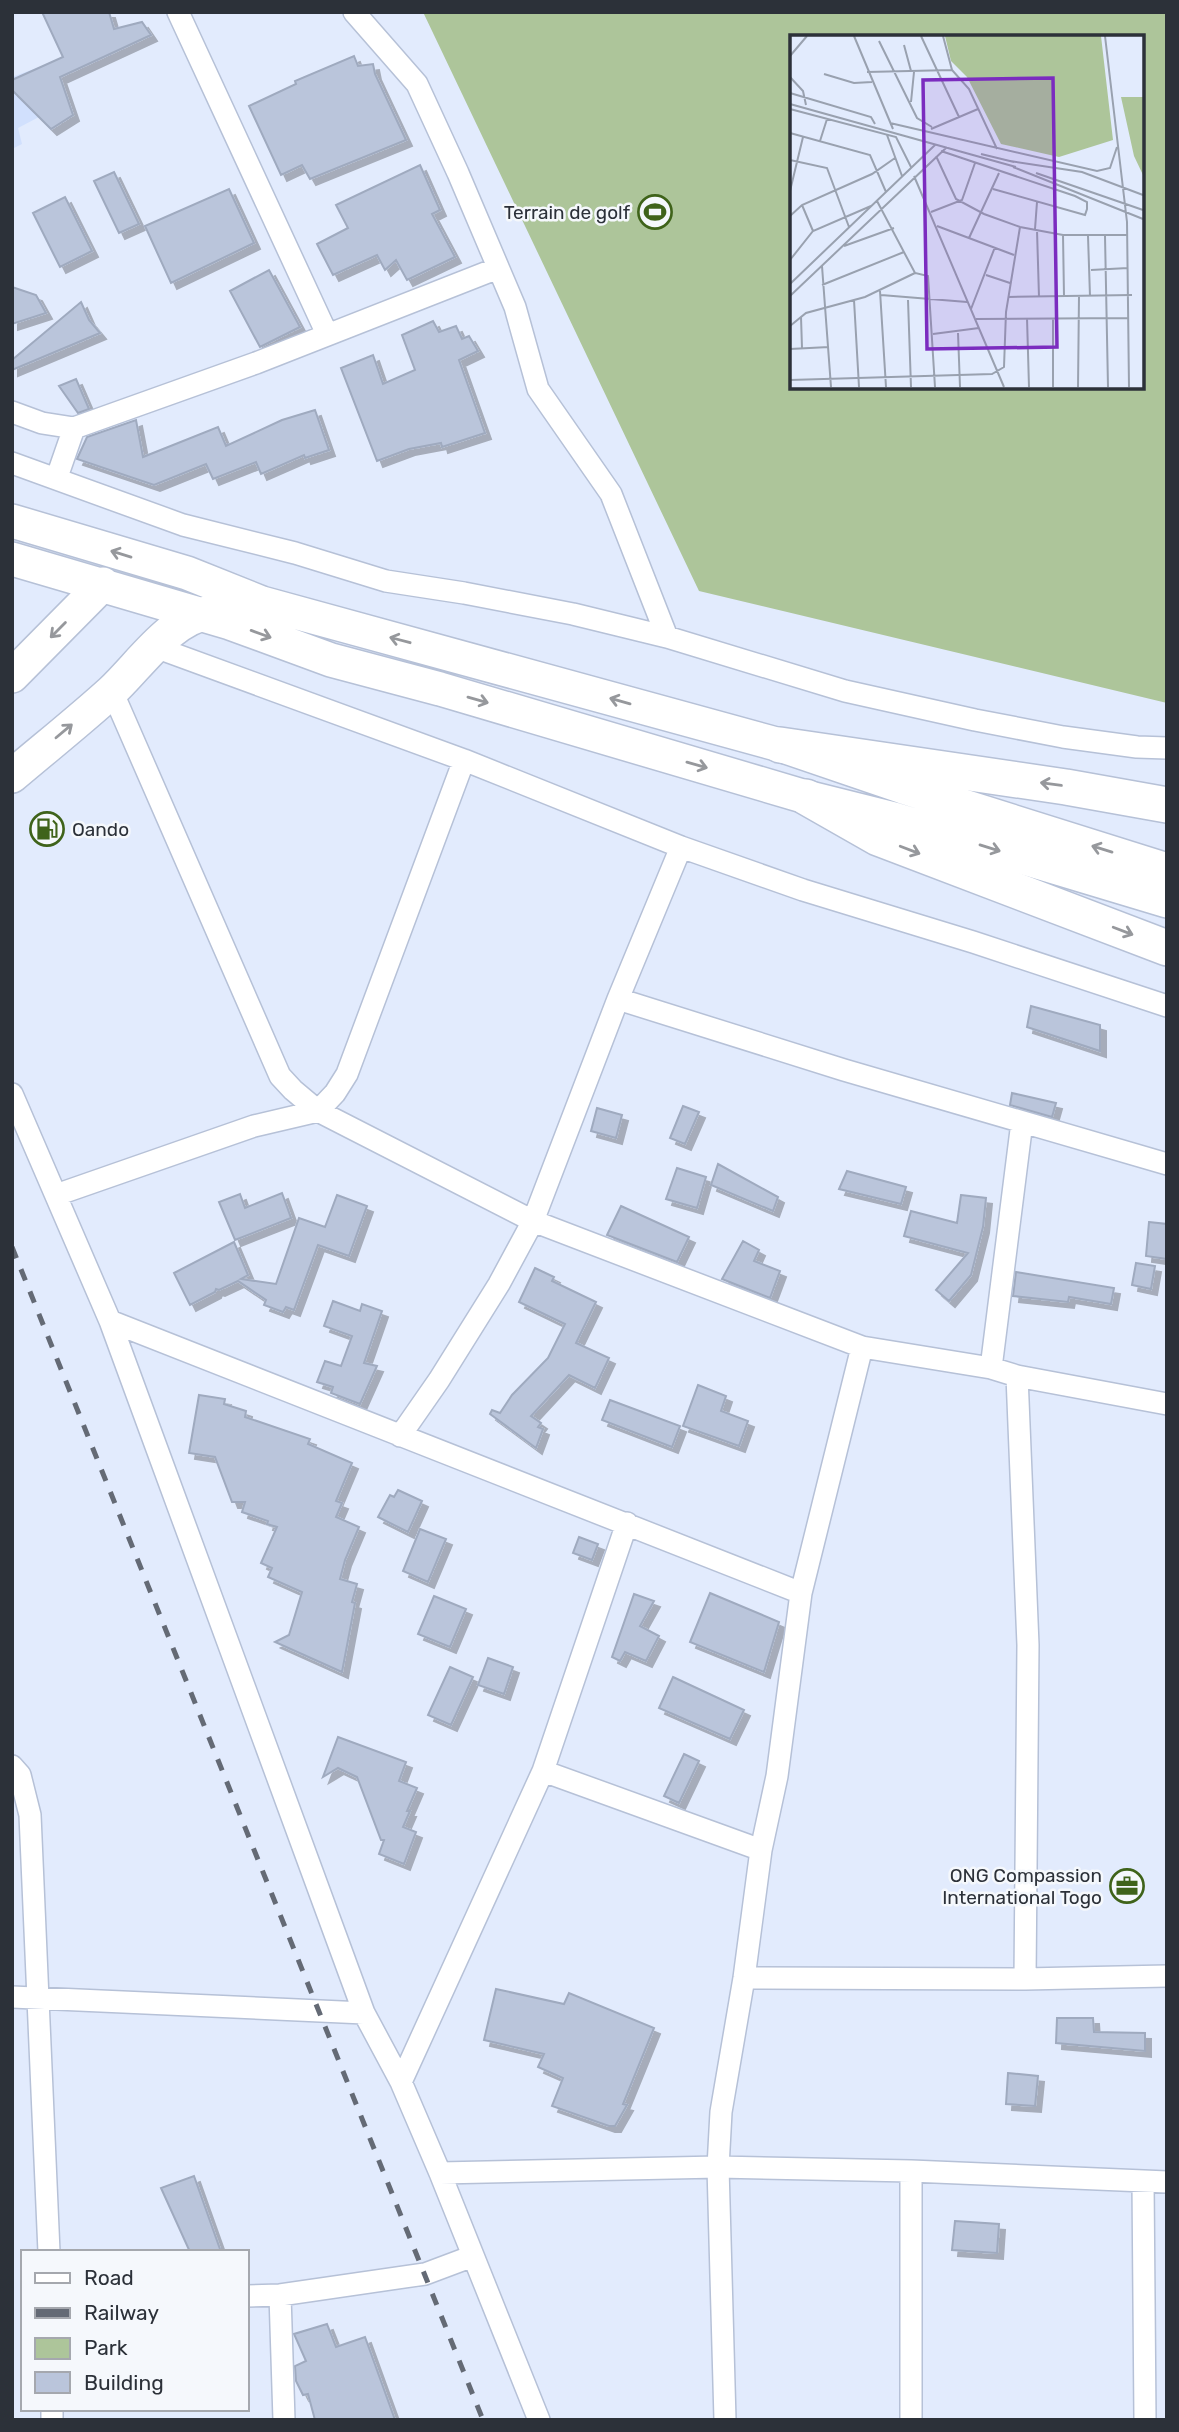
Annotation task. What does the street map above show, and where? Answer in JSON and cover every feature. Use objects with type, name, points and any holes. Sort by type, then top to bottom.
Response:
[{"type":"highway","points":[[780,746],[1066,787],[1167,805]]},
{"type":"highway","points":[[806,797],[878,838],[1167,948]]},
{"type":"main road","points":[[12,521],[187,573],[262,603],[780,746],[1167,870]]},
{"type":"main road","points":[[12,559],[230,623],[331,660],[453,693],[806,797],[894,819],[1167,901]]},
{"type":"main road","points":[[12,676],[103,584],[142,587],[187,573]]},
{"type":"main road","points":[[12,776],[112,691],[172,631],[198,614],[262,603]]},
{"type":"street","points":[[178,12],[327,334]]},
{"type":"street","points":[[354,12],[417,84],[515,307],[538,389],[611,494],[667,637]]},
{"type":"street","points":[[12,412],[42,423],[75,428],[256,363],[498,268]]},
{"type":"street","points":[[57,477],[75,428]]},
{"type":"street","points":[[12,463],[57,477],[183,525],[295,553],[386,581],[573,614],[667,637],[845,691],[962,717],[1063,737],[1137,747],[1167,748]]},
{"type":"street","points":[[155,647],[464,760],[681,847],[803,890],[1167,1006]]},
{"type":"street","points":[[112,691],[280,1076],[318,1111],[533,1221],[862,1347],[991,1368],[1017,1376],[1167,1404]]},
{"type":"street","points":[[57,1195],[254,1126],[318,1111],[335,1093],[347,1074],[464,760]]},
{"type":"street","points":[[400,1436],[499,1284],[533,1221],[618,999],[681,847]]},
{"type":"street","points":[[618,999],[844,1070],[1167,1164]]},
{"type":"street","points":[[12,1094],[110,1321],[364,2013],[401,2082],[539,2420]]},
{"type":"street","points":[[991,1368],[1022,1122]]},
{"type":"street","points":[[110,1321],[801,1593]]},
{"type":"street","points":[[726,2420],[718,2167],[721,2112],[744,1978],[761,1850],[777,1776],[801,1593],[862,1347]]},
{"type":"street","points":[[1017,1376],[1028,1645],[1025,1979]]},
{"type":"street","points":[[401,2082],[543,1771],[627,1523]]},
{"type":"street","points":[[12,1766],[20,1775],[30,1815],[49,2250]]},
{"type":"street","points":[[543,1771],[761,1850]]},
{"type":"street","points":[[744,1978],[1025,1979],[1167,1976]]},
{"type":"street","points":[[12,1997],[364,2013]]},
{"type":"street","points":[[440,2173],[718,2167],[911,2171],[1167,2182]]},
{"type":"street","points":[[911,2171],[911,2420]]},
{"type":"street","points":[[1143,2181],[1145,2420]]},
{"type":"street","points":[[248,2296],[280,2295],[425,2274],[473,2256]]},
{"type":"street","points":[[280,2295],[284,2420]]},
{"type":"shaded area","points":[[42,66],[58,92],[65,93],[73,115],[51,129],[39,117],[18,128],[22,144],[12,149],[12,77]]},
{"type":"green space","name":"Terrain de golf","points":[[423,12],[1167,12],[1167,703],[699,591]]},
{"type":"building","points":[[42,12],[109,12],[114,29],[142,22],[151,35],[60,77],[73,115],[51,129],[12,90],[12,80],[63,57]]},
{"type":"building","points":[[354,56],[358,66],[373,64],[375,74],[406,140],[310,179],[302,165],[281,175],[249,106],[296,84],[295,81]]},
{"type":"building","points":[[420,165],[440,210],[432,214],[455,257],[407,280],[396,260],[385,270],[377,255],[333,275],[317,244],[348,228],[336,205]]},
{"type":"building","points":[[114,172],[139,224],[119,233],[94,181]]},
{"type":"building","points":[[229,189],[254,243],[171,283],[145,226]]},
{"type":"building","points":[[65,197],[92,251],[60,267],[33,213]]},
{"type":"building","points":[[269,270],[300,327],[260,347],[230,291]]},
{"type":"building","points":[[12,287],[36,295],[46,313],[12,324]]},
{"type":"building","points":[[81,302],[89,320],[100,333],[12,370],[12,360]]},
{"type":"building","points":[[433,321],[439,332],[456,326],[462,339],[469,336],[478,351],[459,360],[485,433],[442,447],[441,443],[409,449],[377,461],[341,368],[373,355],[383,384],[415,370],[402,335]]},
{"type":"building","points":[[76,379],[89,409],[78,413],[59,386]]},
{"type":"building","points":[[315,410],[329,450],[305,458],[304,455],[261,474],[256,462],[213,479],[206,464],[154,485],[77,459],[87,437],[136,420],[143,457],[218,427],[226,446],[282,420]]},
{"type":"building","points":[[1031,1006],[1100,1025],[1100,1051],[1027,1027]]},
{"type":"building","points":[[1012,1093],[1056,1103],[1052,1117],[1010,1105]]},
{"type":"building","points":[[683,1106],[699,1112],[685,1144],[670,1138]]},
{"type":"building","points":[[597,1108],[622,1115],[616,1138],[591,1131]]},
{"type":"building","points":[[718,1164],[778,1197],[773,1211],[711,1185]]},
{"type":"building","points":[[677,1168],[706,1177],[697,1208],[666,1199]]},
{"type":"building","points":[[847,1171],[906,1187],[901,1204],[839,1189]]},
{"type":"building","points":[[282,1193],[291,1218],[235,1240],[219,1202],[240,1194],[245,1208]]},
{"type":"building","points":[[337,1195],[367,1206],[349,1256],[318,1245],[294,1310],[286,1307],[283,1312],[264,1305],[266,1300],[238,1281],[216,1289],[190,1305],[174,1273],[234,1242],[248,1275],[241,1279],[276,1284],[299,1218],[325,1227]]},
{"type":"building","points":[[961,1195],[986,1198],[983,1227],[971,1275],[949,1301],[936,1290],[968,1253],[904,1236],[911,1211],[957,1223]]},
{"type":"building","points":[[621,1206],[689,1237],[677,1262],[607,1235]]},
{"type":"building","points":[[1149,1222],[1167,1224],[1167,1259],[1146,1256]]},
{"type":"building","points":[[743,1241],[759,1250],[754,1261],[780,1271],[770,1298],[722,1279]]},
{"type":"building","points":[[1136,1263],[1155,1266],[1151,1289],[1132,1285]]},
{"type":"building","points":[[535,1268],[554,1277],[552,1281],[596,1302],[576,1343],[609,1358],[595,1388],[569,1375],[531,1416],[541,1423],[538,1427],[543,1429],[536,1448],[490,1414],[492,1410],[500,1413],[512,1395],[548,1358],[565,1324],[519,1302]]},
{"type":"building","points":[[1016,1272],[1114,1288],[1111,1304],[1069,1297],[1068,1302],[1013,1296]]},
{"type":"building","points":[[333,1301],[360,1311],[362,1304],[382,1311],[364,1363],[377,1366],[360,1404],[331,1393],[333,1387],[317,1382],[325,1361],[341,1366],[352,1336],[324,1326]]},
{"type":"building","points":[[698,1385],[726,1396],[721,1411],[748,1421],[739,1446],[683,1426]]},
{"type":"building","points":[[199,1395],[225,1399],[224,1404],[246,1411],[245,1417],[310,1439],[308,1444],[352,1463],[336,1501],[342,1503],[336,1517],[359,1527],[340,1579],[357,1584],[342,1672],[275,1642],[289,1635],[302,1592],[268,1577],[272,1568],[261,1563],[277,1527],[242,1512],[245,1502],[232,1502],[215,1457],[189,1453]]},
{"type":"building","points":[[610,1400],[680,1426],[672,1447],[602,1420]]},
{"type":"building","points":[[398,1490],[422,1501],[408,1532],[378,1517],[390,1495],[394,1497]]},
{"type":"building","points":[[420,1529],[446,1539],[428,1582],[403,1571]]},
{"type":"building","points":[[579,1537],[598,1544],[592,1560],[573,1553]]},
{"type":"building","points":[[710,1593],[779,1622],[764,1672],[690,1642]]},
{"type":"building","points":[[634,1594],[654,1601],[640,1626],[659,1636],[646,1661],[625,1652],[620,1661],[612,1657]]},
{"type":"building","points":[[434,1596],[466,1609],[450,1647],[418,1634]]},
{"type":"building","points":[[488,1658],[513,1667],[504,1694],[478,1685]]},
{"type":"building","points":[[450,1667],[473,1677],[451,1725],[428,1715]]},
{"type":"building","points":[[673,1677],[744,1710],[730,1739],[659,1708]]},
{"type":"building","points":[[338,1737],[406,1762],[399,1781],[417,1788],[403,1827],[416,1832],[404,1864],[379,1854],[384,1840],[381,1840],[357,1777],[338,1768],[323,1777]]},
{"type":"building","points":[[684,1754],[699,1761],[679,1803],[664,1796]]},
{"type":"building","points":[[496,1989],[564,2004],[569,1993],[654,2028],[623,2104],[627,2105],[615,2126],[552,2106],[563,2078],[538,2067],[544,2054],[484,2040]]},
{"type":"building","points":[[1057,2018],[1093,2018],[1094,2032],[1145,2033],[1145,2051],[1056,2043]]},
{"type":"building","points":[[1008,2073],[1038,2076],[1035,2106],[1006,2104]]},
{"type":"building","points":[[194,2176],[220,2250],[189,2250],[161,2188]]},
{"type":"building","points":[[955,2221],[999,2224],[997,2253],[952,2250]]},
{"type":"building","points":[[327,2324],[336,2347],[365,2337],[395,2420],[315,2420],[308,2394],[303,2395],[296,2381],[295,2366],[306,2361],[294,2334]]},
{"type":"railway","points":[[12,1247],[483,2420]]},
{"type":"place","name":"Terrain de golf","points":[[655,212]]},
{"type":"place","name":"Oando","points":[[47,829]]},
{"type":"place","name":"ONG Compassion International Togo","points":[[1127,1886]]}]
